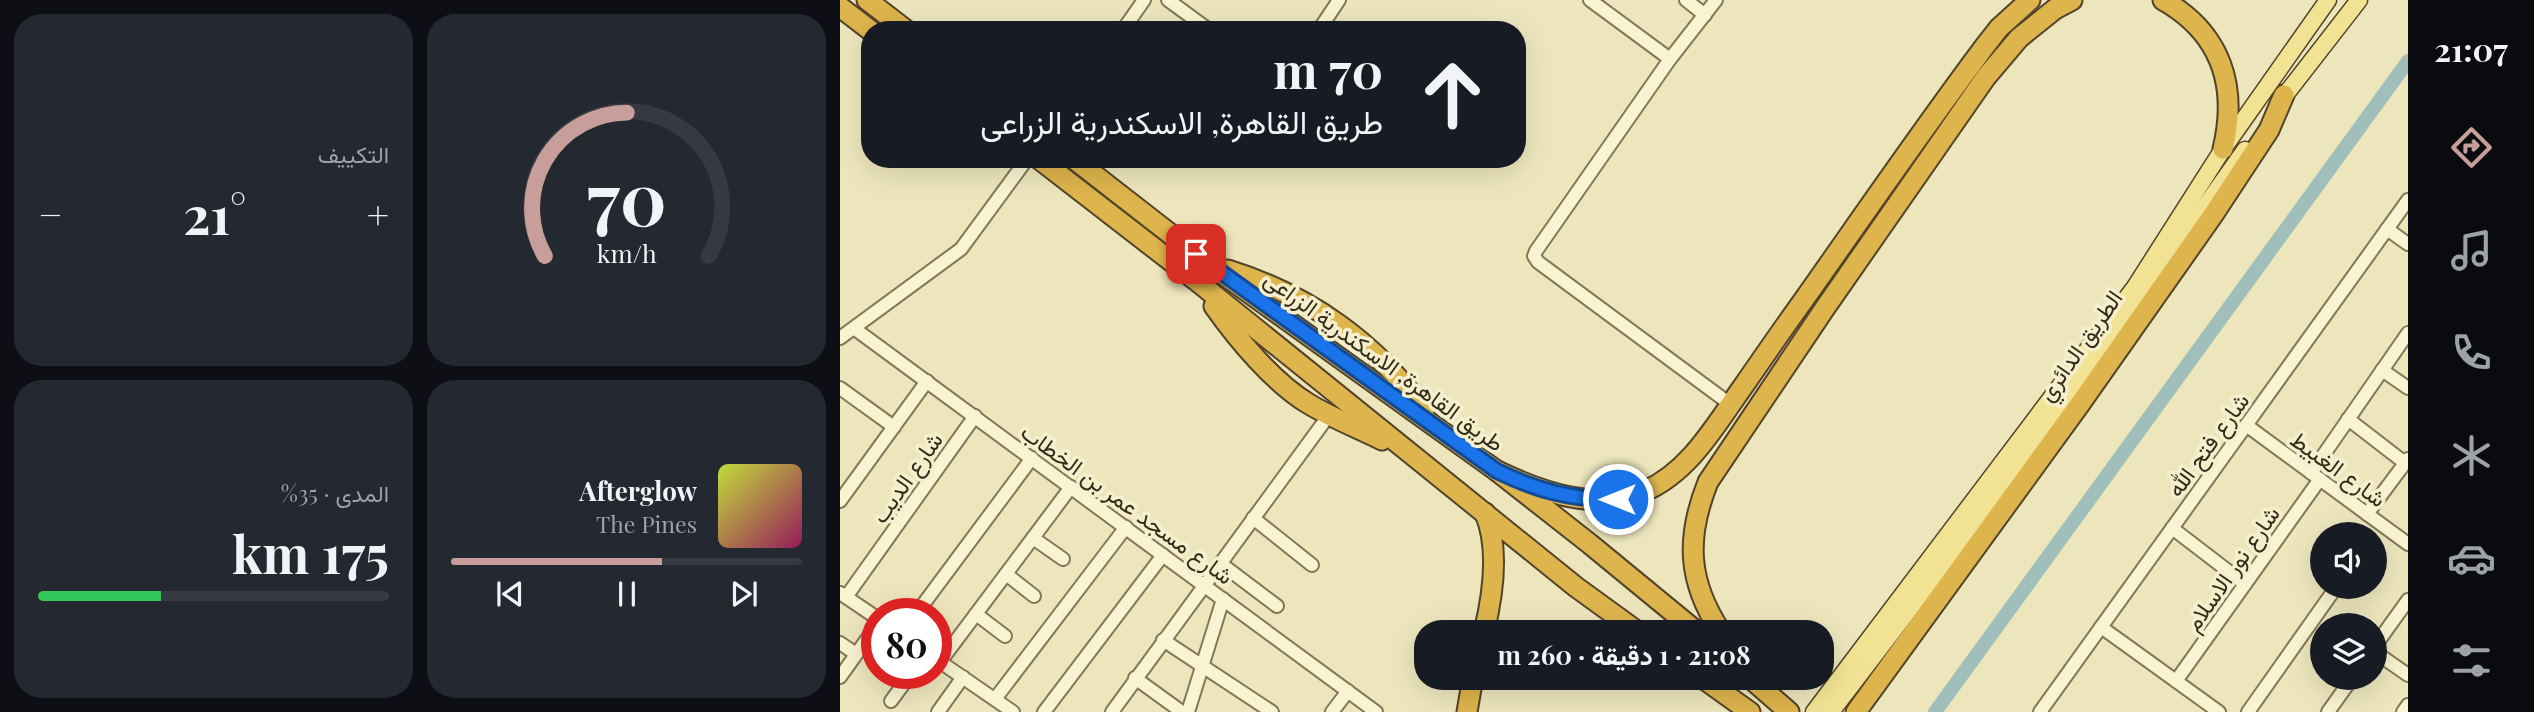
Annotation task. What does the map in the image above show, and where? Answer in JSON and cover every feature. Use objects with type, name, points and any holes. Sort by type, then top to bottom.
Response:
[{"type":"highway","points":[[867,0],[894,21]]},
{"type":"highway","points":[[1497,471],[1543,491],[1593,500],[1618,499],[1643,492],[1666,480],[1686,463],[1984,46],[1998,28],[2030,0]]},
{"type":"highway","points":[[1714,620],[1701,597],[1693,568],[1692,539],[1697,510],[1708,482],[1825,308],[2003,55],[2036,22],[2072,0]]},
{"type":"highway","points":[[2163,0],[2181,10],[2197,24],[2219,58],[2226,84],[2228,122],[2223,149]]},
{"type":"highway","points":[[2195,0],[2197,24]]},
{"type":"highway","points":[[840,7],[861,23]]},
{"type":"highway","points":[[1856,712],[2080,404],[2213,215],[2269,130],[2284,94]]},
{"type":"highway","points":[[1051,168],[1198,282],[1576,587],[1621,620]]},
{"type":"highway","name":"طريق القاهرة, الاسكندرية الزراعى","points":[[1086,168],[1209,264],[1497,471],[1682,620]]},
{"type":"highway","points":[[1209,264],[1277,287],[1338,323],[1391,370],[1434,426]]},
{"type":"highway","points":[[1198,282],[1218,312],[1271,374],[1308,404],[1410,452]]},
{"type":"highway","points":[[1807,295],[1825,308]]},
{"type":"highway","points":[[1485,512],[1494,545],[1486,620]]},
{"type":"highway","points":[[1468,712],[1471,690]]},
{"type":"highway","points":[[1719,690],[1749,712]]},
{"type":"highway","points":[[1765,690],[1789,712]]},
{"type":"main road","name":"الطريق الدائري","points":[[1814,712],[2135,287],[2223,149],[2328,0]]},
{"type":"main road","name":"الطريق الدائري","points":[[1831,712],[2048,428],[2284,94],[2359,0]]},
{"type":"street","points":[[1129,21],[1144,0]]},
{"type":"street","points":[[1168,0],[1197,21]]},
{"type":"street","points":[[1325,21],[1339,0]]},
{"type":"street","points":[[1590,0],[1670,59]]},
{"type":"street","points":[[1686,0],[1705,15]]},
{"type":"street","points":[[1716,0],[1670,59],[1534,256],[1538,262],[1730,404]]},
{"type":"street","points":[[840,338],[961,249],[1020,168]]},
{"type":"street","name":"شارع فتح الله","points":[[2040,712],[2408,200]]},
{"type":"street","points":[[2387,229],[2408,244]]},
{"type":"street","name":"شارع مسجد عمر بن الخطاب","points":[[855,329],[1376,712]]},
{"type":"street","name":"شارع نور الاسلام","points":[[2176,681],[2245,584],[2315,476],[2348,419],[2408,333]]},
{"type":"street","points":[[2382,370],[2408,388]]},
{"type":"street","points":[[840,501],[927,381]]},
{"type":"street","points":[[841,392],[894,426]]},
{"type":"street","points":[[1112,712],[1329,415]]},
{"type":"street","name":"شارع الديب","points":[[843,595],[975,416]]},
{"type":"street","points":[[2348,419],[2407,461],[2367,514]]},
{"type":"street","name":"شارع الغبيط","points":[[2246,425],[2367,514],[2372,522]]},
{"type":"street","points":[[928,598],[1032,458]]},
{"type":"street","points":[[952,643],[1071,487]]},
{"type":"street","points":[[1253,518],[1312,565]]},
{"type":"street","points":[[995,699],[1126,527]]},
{"type":"street","points":[[2172,528],[2245,584]]},
{"type":"street","name":"شارع الغبيط","points":[[2387,534],[2408,544]]},
{"type":"street","points":[[1033,538],[1063,559]]},
{"type":"street","points":[[1044,712],[1163,555]]},
{"type":"street","points":[[1220,563],[1277,606]]},
{"type":"street","points":[[1006,574],[1034,596]]},
{"type":"street","points":[[843,595],[861,607]]},
{"type":"street","points":[[1135,678],[1185,712],[1223,599]]},
{"type":"street","points":[[2248,712],[2328,599]]},
{"type":"street","points":[[2387,629],[2408,600]]},
{"type":"street","points":[[976,614],[1004,636]]},
{"type":"street","points":[[2101,627],[2219,712]]},
{"type":"street","points":[[1163,640],[1272,712]]},
{"type":"street","points":[[840,643],[856,654]]},
{"type":"street","points":[[840,677],[861,647]]},
{"type":"street","points":[[2387,660],[2408,675]]},
{"type":"street","points":[[952,670],[1013,712]]},
{"type":"street","points":[[938,712],[963,677]]},
{"type":"street","points":[[891,701],[900,689]]},
{"type":"street","points":[[2328,712],[2344,690]]},
{"type":"street","points":[[1332,712],[1348,691]]},
{"type":"street","points":[[2403,712],[2408,705]]},
{"type":"waterway","points":[[1935,712],[2408,61]]},
{"type":"route","points":[[1196,254],[1497,471],[1543,491],[1593,500],[1618,499]]}]
